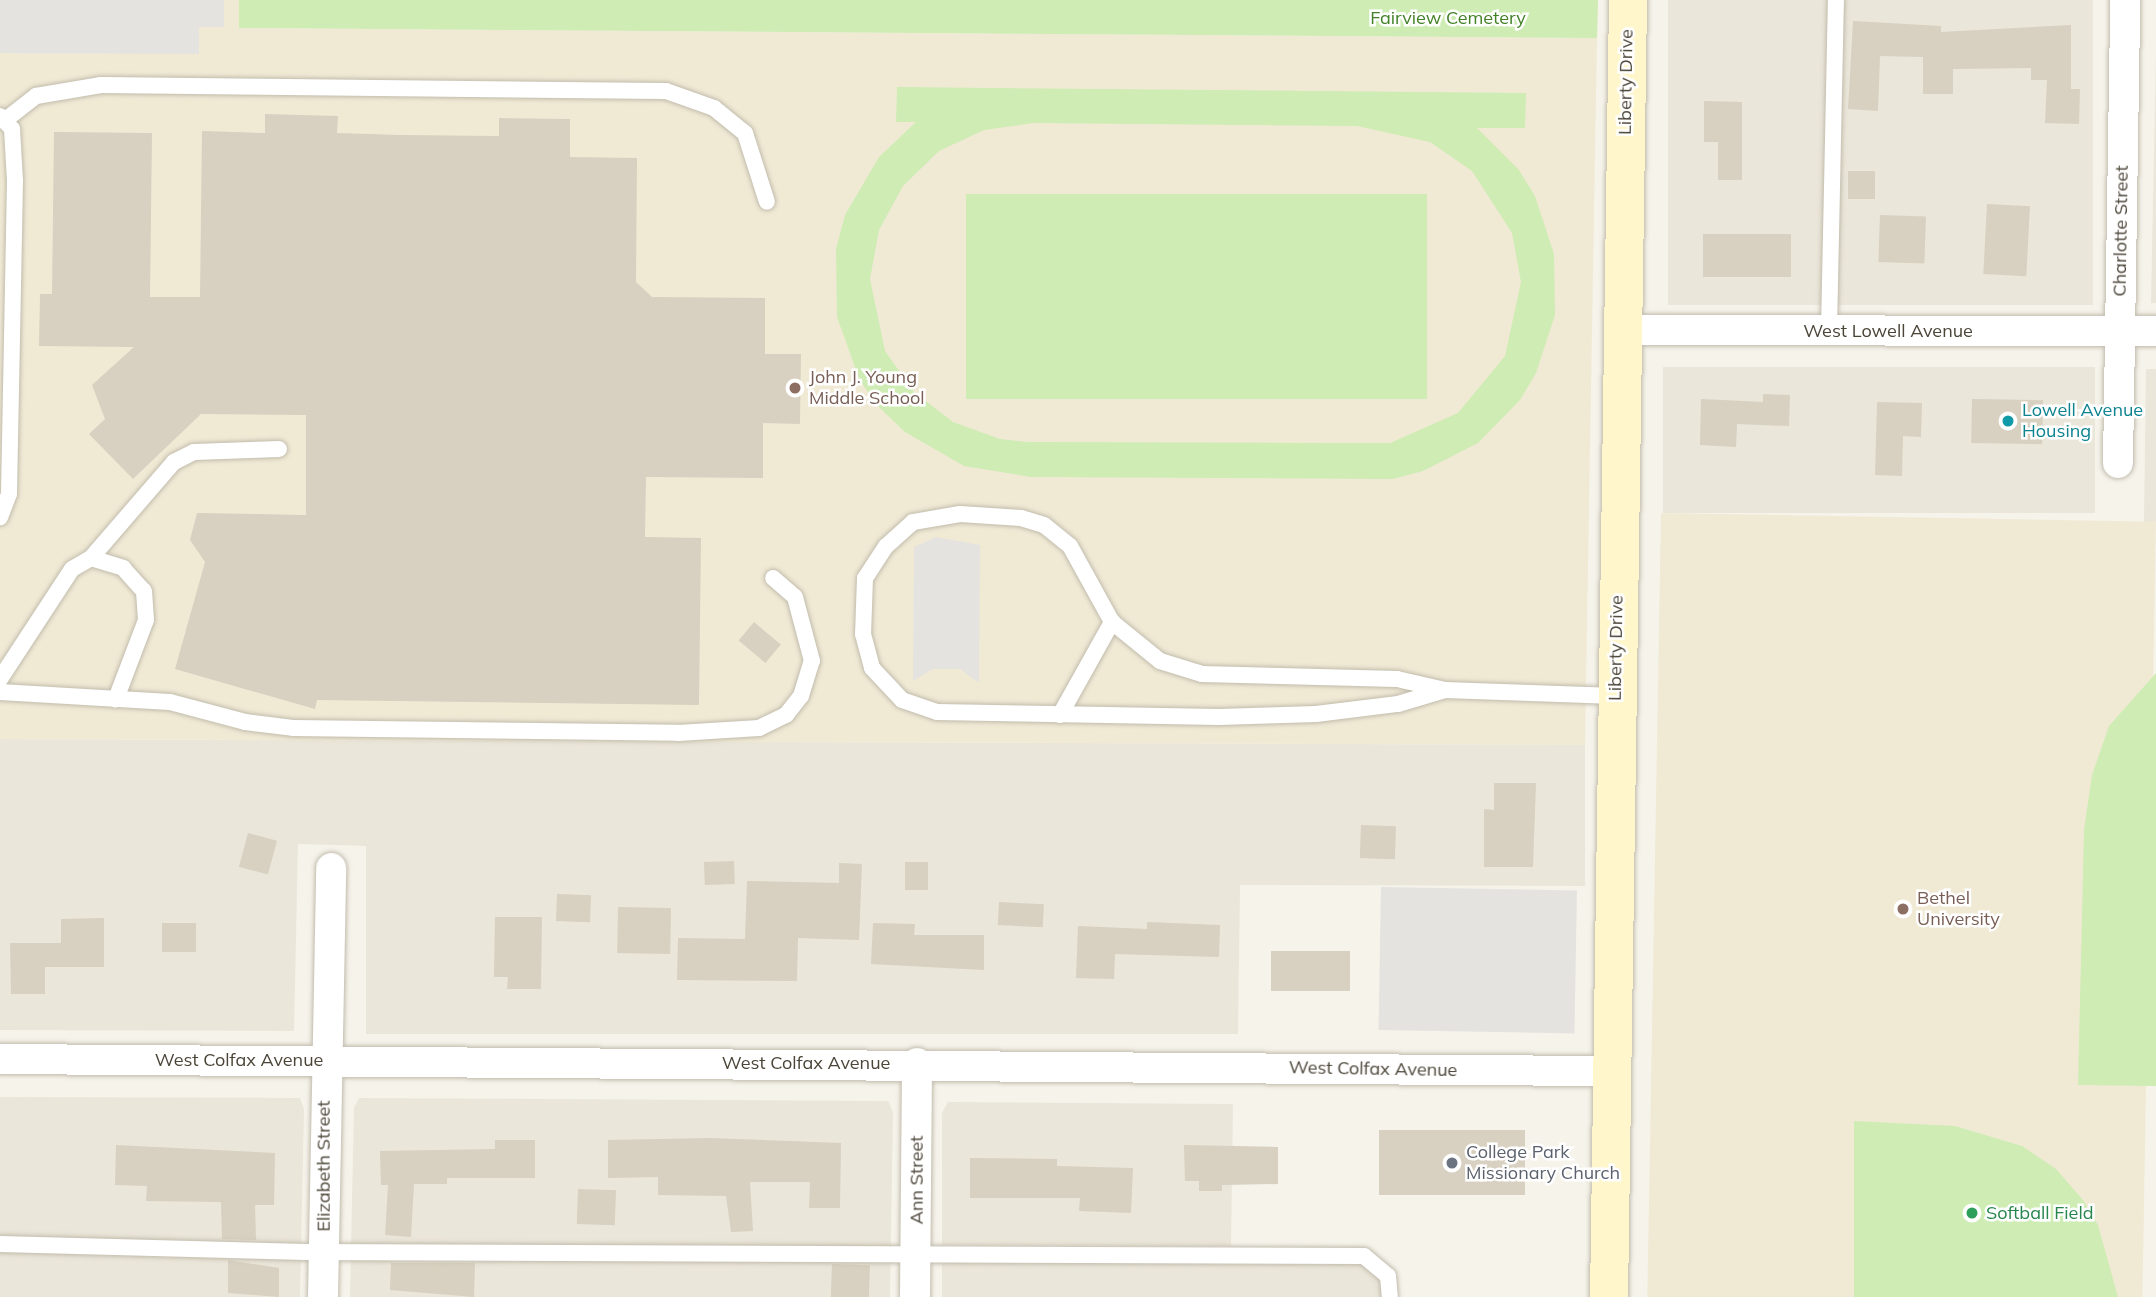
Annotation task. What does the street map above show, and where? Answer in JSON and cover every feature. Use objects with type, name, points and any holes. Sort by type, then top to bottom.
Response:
[{"type":"street","name":"Liberty Drive","points":[[1609,1297],[1620,330],[1628,0]]},
{"type":"street","name":"Charlotte Street","points":[[2118,463],[2125,0]]},
{"type":"street","name":"West Lowell Avenue","points":[[1620,330],[2156,331]]},
{"type":"street","name":"Elizabeth Street","points":[[323,1297],[331,868]]},
{"type":"street","name":"West Colfax Avenue","points":[[0,1059],[917,1063],[1612,1071]]},
{"type":"street","name":"Ann Street","points":[[915,1297],[917,1063]]},
{"type":"lane","points":[[1829,330],[1836,0]]},
{"type":"lane","points":[[0,517],[9,495],[15,181],[12,130],[2,119],[36,96],[101,85],[666,91],[714,108],[745,134],[767,202]]},
{"type":"lane","points":[[0,679],[72,569],[91,558],[174,461],[194,452],[279,449]]},
{"type":"lane","points":[[1445,690],[1398,704],[1315,714],[1060,715],[937,712],[902,700],[872,668],[863,634],[865,578],[886,546],[914,522],[960,514],[1021,518],[1044,525],[1070,546],[1112,622],[1160,661],[1202,674],[1397,679],[1445,690],[1616,696]]},
{"type":"lane","points":[[91,558],[123,568],[144,591],[146,620],[116,699]]},
{"type":"lane","points":[[0,692],[170,702],[245,722],[293,728],[678,733],[759,728],[786,715],[801,696],[812,661],[795,597],[773,578]]},
{"type":"lane","points":[[1060,715],[1112,622]]},
{"type":"lane","points":[[0,1244],[324,1251],[916,1251],[1364,1256],[1388,1276],[1390,1297]]},
{"type":"shaded area","name":"John J. Young Middle School","points":[[0,0],[239,0],[239,28],[1597,38],[1585,745],[0,739]]},
{"type":"shaded area","points":[[0,0],[224,0],[224,27],[199,27],[199,54],[0,53]]},
{"type":"shaded area","points":[[1668,0],[2093,0],[2093,305],[1668,305]]},
{"type":"shaded area","points":[[2156,54],[2156,303],[2151,303]]},
{"type":"shaded area","points":[[1663,367],[2095,367],[2095,513],[1663,513]]},
{"type":"shaded area","points":[[2146,369],[2156,369],[2156,522],[2144,522]]},
{"type":"shaded area","name":"Bethel University","points":[[1661,513],[2156,522],[2142,1297],[1647,1297]]},
{"type":"shaded area","points":[[936,537],[980,545],[979,683],[960,669],[933,669],[913,681],[914,547]]},
{"type":"shaded area","points":[[0,739],[1585,745],[1585,886],[1240,885],[1238,1034],[366,1034],[366,846],[298,844],[294,1031],[0,1030]]},
{"type":"shaded area","points":[[1381,887],[1577,890],[1574,1033],[1379,1030]]},
{"type":"shaded area","points":[[0,1097],[300,1098],[304,1109],[300,1297],[0,1297]]},
{"type":"shaded area","points":[[359,1098],[888,1101],[893,1112],[890,1297],[350,1297],[354,1108]]},
{"type":"shaded area","points":[[948,1102],[1233,1104],[1231,1246],[942,1245],[942,1113]]},
{"type":"shaded area","points":[[942,1259],[1360,1262],[1375,1268],[1385,1297],[942,1297]]},
{"type":"green space","name":"Fairview Cemetery","points":[[239,0],[1598,0],[1597,38],[239,28]]},
{"type":"green space","points":[[897,87],[1526,93],[1525,128],[1477,128],[1519,170],[1535,196],[1554,254],[1555,315],[1536,373],[1520,400],[1478,443],[1423,471],[1393,479],[1031,477],[964,466],[905,432],[880,408],[860,381],[837,317],[836,249],[845,215],[879,157],[916,122],[896,122]],"holes":[[[1033,123],[1357,126],[1430,142],[1472,171],[1512,233],[1521,282],[1505,356],[1458,413],[1390,443],[1027,442],[1000,439],[953,422],[914,392],[885,351],[870,279],[879,230],[903,186],[939,151],[984,130]]]},
{"type":"green space","points":[[966,194],[1427,194],[1427,399],[966,399]]},
{"type":"green space","points":[[2156,673],[2156,1086],[2078,1085],[2084,830],[2092,775],[2109,726]]},
{"type":"green space","name":"Softball Field","points":[[1854,1121],[1955,1126],[2022,1146],[2056,1169],[2083,1200],[2098,1225],[2118,1297],[1854,1297]]},
{"type":"building","points":[[1853,21],[1941,26],[1941,32],[2071,25],[2071,89],[2080,89],[2079,124],[2045,123],[2047,80],[2031,80],[2031,68],[1953,69],[1953,94],[1923,94],[1923,57],[1880,56],[1878,111],[1848,109]]},
{"type":"building","points":[[1704,101],[1742,102],[1742,180],[1718,180],[1718,142],[1704,142]]},
{"type":"building","points":[[265,114],[338,116],[337,133],[400,135],[499,136],[499,118],[570,119],[570,157],[637,158],[636,282],[652,297],[765,298],[765,354],[801,354],[800,424],[763,423],[763,478],[646,477],[645,537],[701,538],[699,705],[317,700],[315,709],[175,669],[205,562],[190,540],[197,513],[306,515],[306,415],[201,414],[133,479],[89,434],[105,419],[92,385],[134,347],[39,346],[40,294],[52,294],[54,132],[152,133],[150,297],[200,297],[202,131],[265,133]]},
{"type":"building","points":[[1848,171],[1875,171],[1875,199],[1848,199]]},
{"type":"building","points":[[1987,204],[2030,206],[2026,276],[1983,274]]},
{"type":"building","points":[[1880,215],[1926,217],[1924,264],[1878,262]]},
{"type":"building","points":[[1703,234],[1791,234],[1791,277],[1703,277]]},
{"type":"building","points":[[1763,394],[1790,395],[1789,426],[1737,424],[1736,447],[1700,445],[1701,399],[1763,402]]},
{"type":"building","name":"Lowell Avenue Housing","points":[[1972,399],[2043,400],[2042,444],[1971,443]]},
{"type":"building","points":[[1877,402],[1922,403],[1921,437],[1903,436],[1902,476],[1875,475]]},
{"type":"building","points":[[754,622],[781,644],[765,663],[739,640]]},
{"type":"building","points":[[1494,783],[1536,783],[1533,867],[1484,867],[1484,809],[1494,810]]},
{"type":"building","points":[[1361,825],[1396,826],[1395,859],[1360,858]]},
{"type":"building","points":[[248,833],[277,841],[268,875],[239,867]]},
{"type":"building","points":[[734,861],[735,884],[705,885],[704,862]]},
{"type":"building","points":[[905,862],[928,862],[928,890],[905,890]]},
{"type":"building","points":[[839,863],[862,864],[859,940],[798,938],[797,981],[677,980],[678,938],[745,939],[747,881],[839,883]]},
{"type":"building","points":[[557,894],[591,895],[590,922],[556,921]]},
{"type":"building","points":[[999,902],[1044,904],[1043,927],[998,925]]},
{"type":"building","points":[[618,907],[671,908],[670,954],[617,953]]},
{"type":"building","points":[[495,917],[542,917],[541,989],[507,989],[508,977],[494,977]]},
{"type":"building","points":[[104,918],[104,967],[45,967],[45,994],[11,994],[10,943],[61,943],[61,919]]},
{"type":"building","points":[[1147,922],[1220,925],[1219,957],[1115,954],[1114,979],[1076,978],[1078,926],[1147,929]]},
{"type":"building","points":[[162,923],[196,923],[196,952],[162,952]]},
{"type":"building","points":[[873,923],[915,924],[914,935],[984,935],[984,970],[871,964]]},
{"type":"building","points":[[1271,951],[1350,951],[1350,991],[1271,991]]},
{"type":"building","name":"College Park Missionary Church","points":[[1379,1130],[1525,1130],[1525,1195],[1379,1195]]},
{"type":"building","points":[[709,1138],[841,1143],[840,1208],[809,1208],[810,1182],[750,1182],[753,1231],[731,1232],[726,1196],[658,1195],[658,1177],[608,1178],[608,1140]]},
{"type":"building","points":[[495,1140],[535,1140],[535,1178],[447,1178],[447,1184],[414,1184],[411,1237],[385,1235],[388,1185],[381,1185],[380,1151],[495,1149]]},
{"type":"building","points":[[116,1145],[275,1153],[274,1205],[255,1205],[256,1240],[222,1239],[221,1202],[146,1201],[147,1186],[115,1185]]},
{"type":"building","points":[[1184,1145],[1278,1147],[1278,1184],[1222,1185],[1222,1191],[1199,1191],[1199,1181],[1185,1181]]},
{"type":"building","points":[[970,1158],[1057,1159],[1057,1166],[1133,1168],[1131,1213],[1079,1211],[1080,1198],[970,1198]]},
{"type":"building","points":[[578,1189],[616,1190],[615,1225],[577,1224]]},
{"type":"building","points":[[228,1260],[279,1268],[279,1297],[228,1293]]},
{"type":"building","points":[[391,1263],[475,1263],[474,1297],[390,1290]]},
{"type":"building","points":[[832,1264],[870,1265],[869,1297],[831,1297]]},
{"type":"place","name":"John J. Young Middle School","points":[[795,388]]},
{"type":"place","name":"Lowell Avenue Housing","points":[[2008,421]]},
{"type":"place","name":"Bethel University","points":[[1903,909]]},
{"type":"place","name":"College Park Missionary Church","points":[[1452,1163]]},
{"type":"place","name":"Softball Field","points":[[1972,1213]]}]
